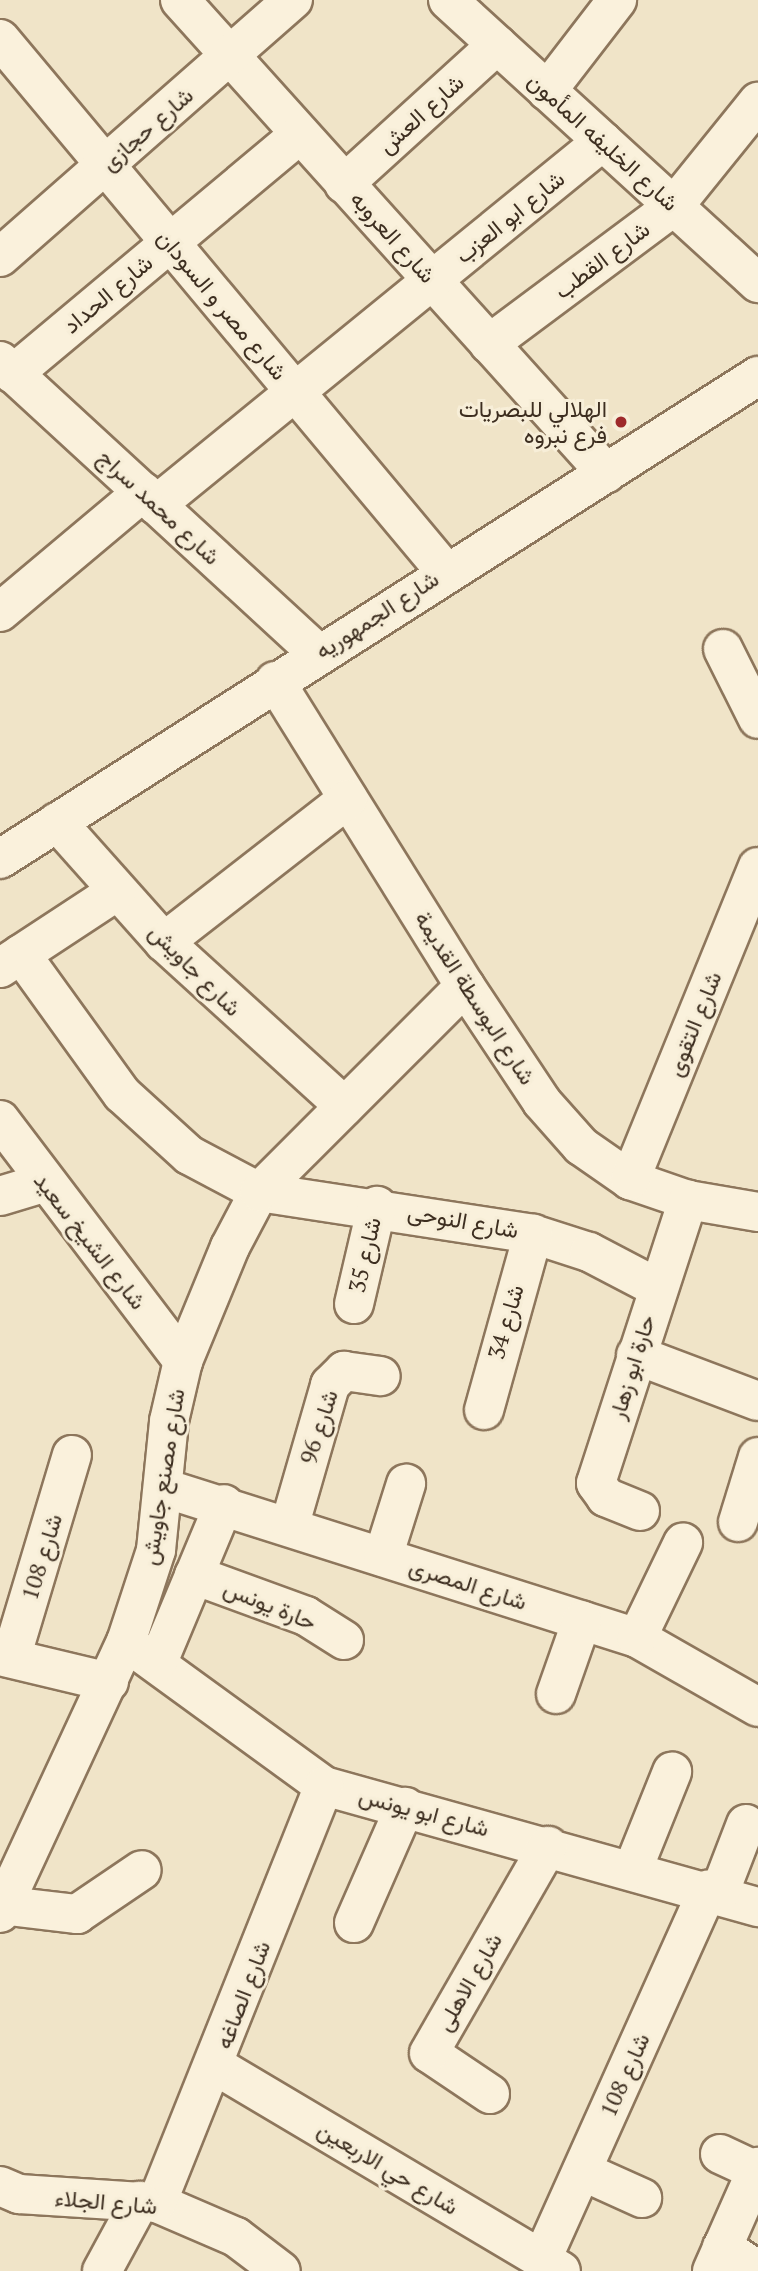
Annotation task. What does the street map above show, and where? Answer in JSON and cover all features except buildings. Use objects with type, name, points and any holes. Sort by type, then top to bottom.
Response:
[{"type":"street","name":"شارع العروبه","points":[[180,0],[606,473]]},
{"type":"street","name":"شارع حجازى","points":[[0,257],[293,0]]},
{"type":"street","name":"شارع الخليفه المأمون","points":[[448,0],[758,283]]},
{"type":"street","points":[[547,91],[617,0]]},
{"type":"street","name":"شارع مصر و السودان","points":[[0,39],[445,571]]},
{"type":"street","name":"شارع العش","points":[[344,184],[497,45]]},
{"type":"street","name":"شارع القطب","points":[[489,344],[674,206],[758,102]]},
{"type":"street","name":"شارع الحداد","points":[[7,368],[170,243],[300,134]]},
{"type":"street","name":"شارع ابو العزب","points":[[0,612],[149,498],[295,392],[603,141]]},
{"type":"street","name":"شارع محمد سراج","points":[[7,368],[318,653]]},
{"type":"street","name":"شارع الجمهوريه","points":[[0,859],[445,571],[758,376]]},
{"type":"street","points":[[723,649],[758,719]]},
{"type":"street","name":"شارع البوسطة القديمة","points":[[275,681],[465,986],[542,1102],[581,1146],[630,1180],[688,1200],[758,1212]]},
{"type":"street","points":[[164,942],[348,799]]},
{"type":"street","name":"شارع جاويش","points":[[57,822],[164,942],[344,1106]]},
{"type":"street","name":"شارع التقوى","points":[[630,1180],[758,867]]},
{"type":"street","points":[[117,891],[10,961],[122,1094],[189,1155],[260,1192]]},
{"type":"street","name":"شارع مصنع جاويش","points":[[1,1908],[126,1642],[156,1550],[169,1421],[183,1361],[260,1192],[465,986]]},
{"type":"street","name":"شارع الشيخ سعيد","points":[[0,1120],[22,1189],[183,1361]]},
{"type":"street","points":[[0,1225],[22,1189]]},
{"type":"street","name":"شارع النوحى","points":[[260,1192],[377,1206],[533,1234],[589,1252],[656,1287]]},
{"type":"street","name":"حارة ابو زهار","points":[[640,1511],[606,1497],[596,1483],[656,1287],[688,1200]]},
{"type":"street","name":"شارع 35","points":[[354,1304],[377,1206]]},
{"type":"street","name":"شارع 34","points":[[484,1410],[533,1234]]},
{"type":"street","points":[[636,1355],[758,1401]]},
{"type":"street","name":"شارع 96","points":[[290,1524],[331,1385],[353,1369],[382,1376]]},
{"type":"street","name":"شارع 108","points":[[5,1657],[72,1455]]},
{"type":"street","points":[[737,1522],[758,1457]]},
{"type":"street","points":[[383,1557],[406,1484]]},
{"type":"street","name":"شارع المصرى","points":[[164,1488],[290,1524],[383,1557],[637,1638],[758,1707]]},
{"type":"street","points":[[158,1662],[224,1504]]},
{"type":"street","points":[[637,1638],[682,1543]]},
{"type":"street","name":"حارة يونس","points":[[194,1575],[306,1616],[344,1640]]},
{"type":"street","points":[[556,1694],[582,1620]]},
{"type":"street","name":"شارع ابو يونس","points":[[126,1642],[158,1662],[324,1786],[632,1869],[758,1907]]},
{"type":"street","points":[[5,1657],[109,1682]]},
{"type":"street","points":[[632,1869],[672,1772]]},
{"type":"street","name":"شارع الصاغه","points":[[102,2271],[148,2202],[216,2066],[324,1786]]},
{"type":"street","points":[[354,1923],[405,1807]]},
{"type":"street","name":"شارع 108","points":[[551,2265],[582,2171],[746,1824]]},
{"type":"street","name":"شارع الاهلى","points":[[490,2094],[429,2053],[548,1846]]},
{"type":"street","points":[[1,1908],[77,1914],[142,1870]]},
{"type":"street","name":"شارع حي الاربعين","points":[[216,2066],[551,2265]]},
{"type":"street","points":[[720,2154],[757,2169],[717,2259],[758,2270]]},
{"type":"street","points":[[582,2171],[642,2198]]},
{"type":"street","name":"شارع الجلاء","points":[[6,2198],[148,2202],[236,2237],[281,2271]]},
{"type":"place","name":"الهلالي للبصريات فرع نبروه","points":[[621,422]]}]
